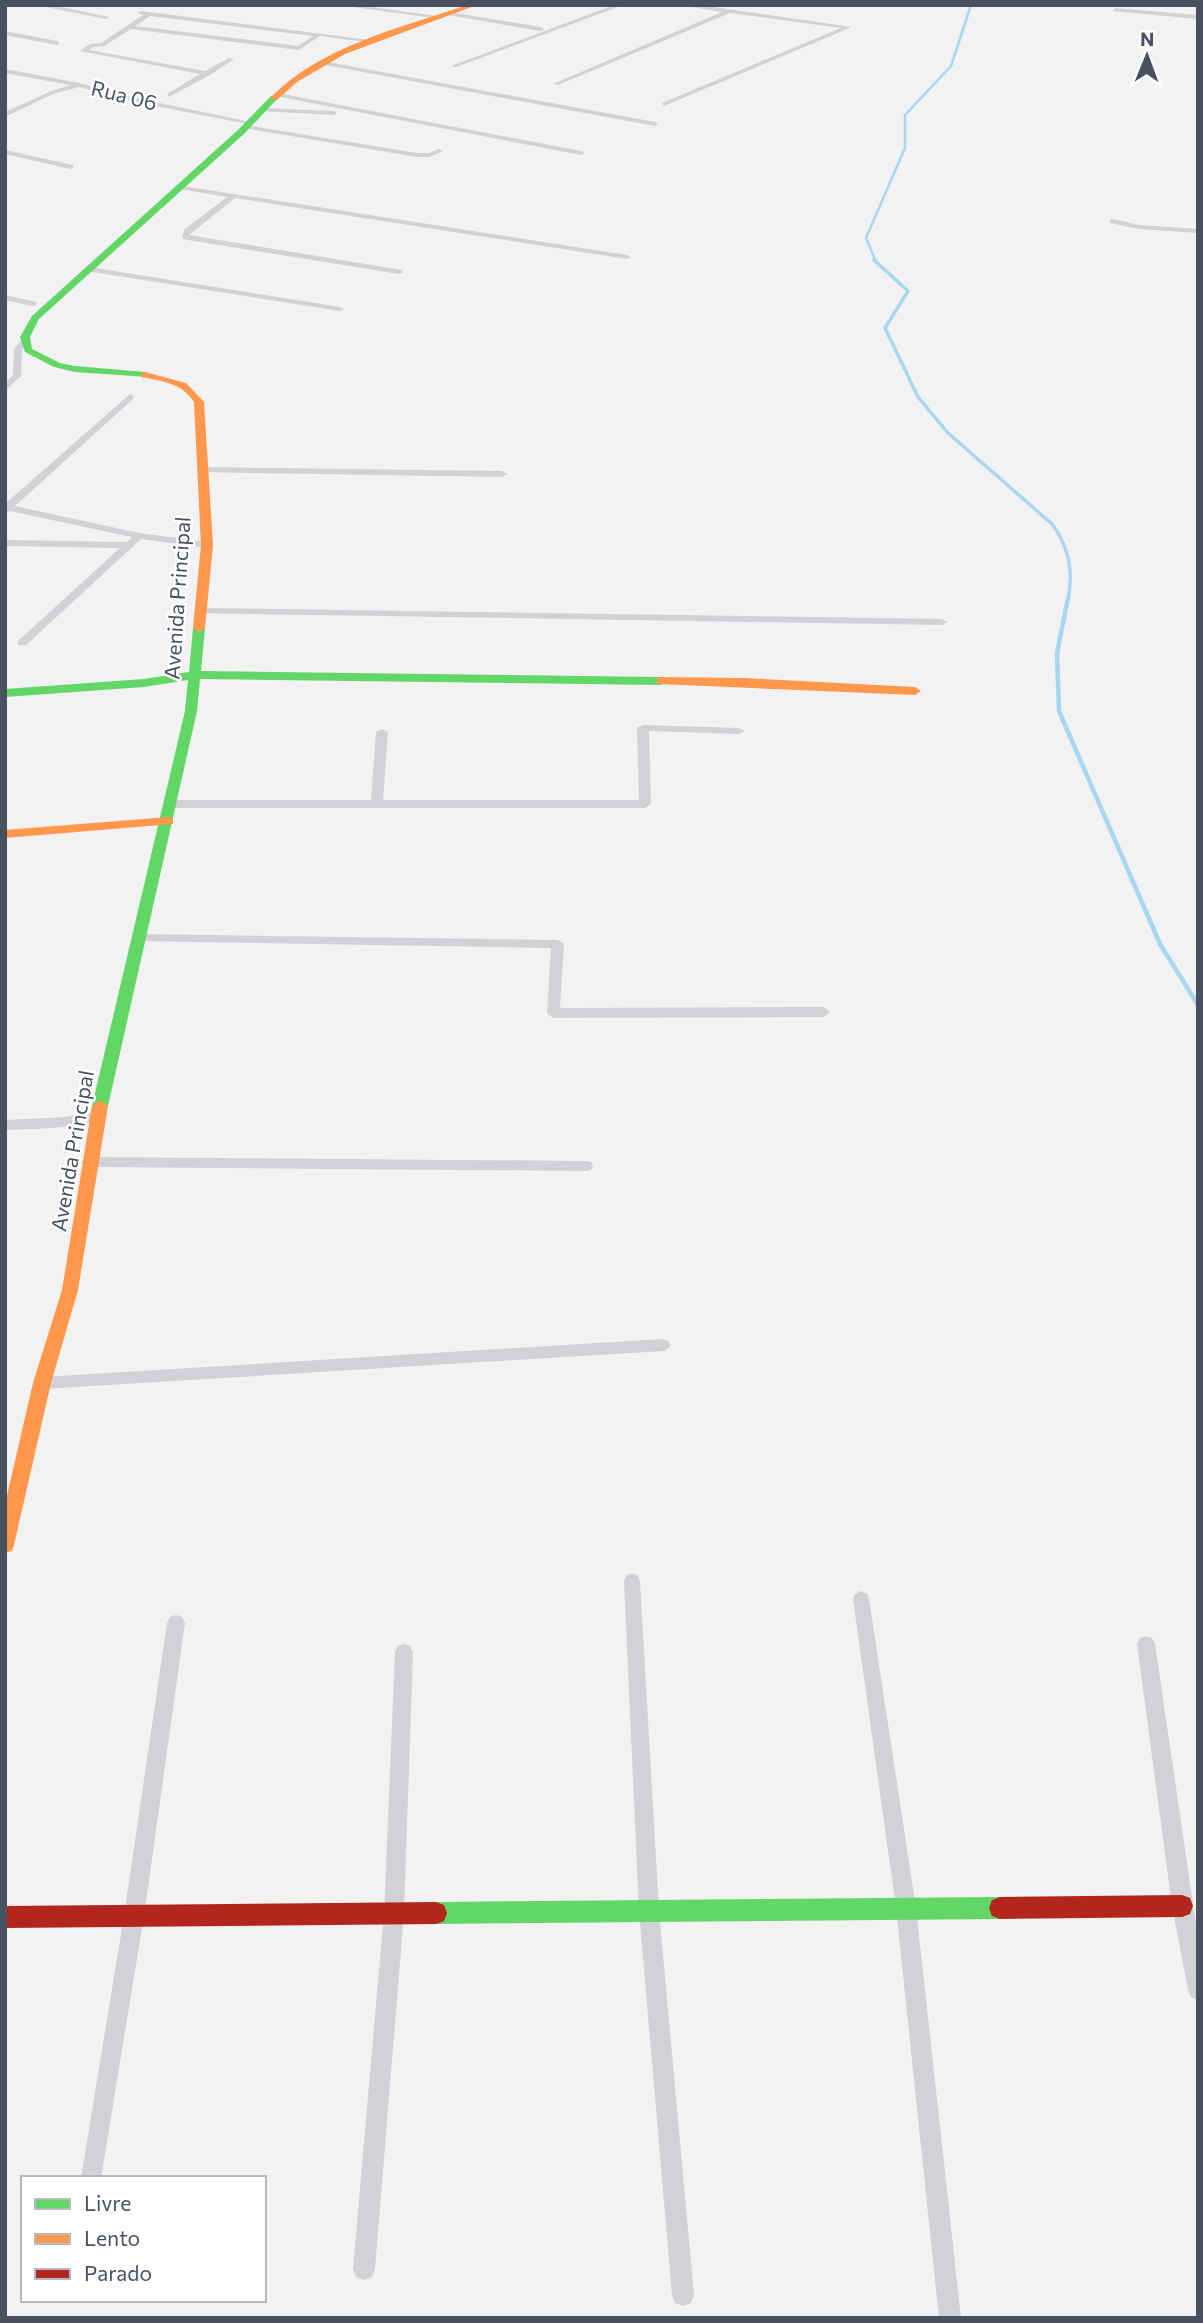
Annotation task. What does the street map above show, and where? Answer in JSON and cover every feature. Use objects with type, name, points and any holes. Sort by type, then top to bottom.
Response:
[{"type":"street","points":[[39,5],[106,17]]},
{"type":"street","points":[[341,5],[445,15],[541,29]]},
{"type":"street","points":[[5,388],[17,376],[18,349],[24,343],[25,333],[35,318],[277,95],[322,63],[474,5]]},
{"type":"street","points":[[454,66],[620,5]]},
{"type":"street","points":[[664,104],[849,27],[683,5]]},
{"type":"street","points":[[1115,10],[1198,17]]},
{"type":"street","points":[[556,84],[728,12]]},
{"type":"street","points":[[141,13],[374,41]]},
{"type":"street","points":[[149,14],[102,45],[92,45],[83,51],[208,74]]},
{"type":"street","points":[[130,27],[299,48],[319,34]]},
{"type":"street","points":[[5,33],[57,43]]},
{"type":"street","points":[[169,95],[231,60]]},
{"type":"street","points":[[322,63],[654,124]]},
{"type":"street","points":[[5,71],[79,85]]},
{"type":"street","name":"Rua 06","points":[[5,115],[24,105],[79,85],[247,125],[417,155],[430,155],[439,151]]},
{"type":"street","points":[[277,95],[581,153]]},
{"type":"street","points":[[15,103],[24,105]]},
{"type":"street","points":[[261,110],[338,113]]},
{"type":"street","points":[[5,152],[70,167]]},
{"type":"street","points":[[180,187],[627,257]]},
{"type":"street","points":[[234,195],[187,232],[185,237],[399,272]]},
{"type":"street","points":[[1113,221],[1151,228],[1198,231]]},
{"type":"street","points":[[89,269],[340,309]]},
{"type":"street","points":[[5,297],[33,304]]},
{"type":"street","name":"Avenida Principal","points":[[5,1545],[42,1384],[69,1290],[98,1116],[138,938],[168,821],[191,711],[207,545],[199,402],[195,394],[183,383],[147,374],[95,371],[57,365],[36,357],[28,351],[24,343]]},
{"type":"street","points":[[6,508],[130,397]]},
{"type":"street","points":[[203,470],[502,474]]},
{"type":"street","points":[[6,508],[139,536],[207,545]]},
{"type":"street","points":[[22,643],[139,536]]},
{"type":"street","points":[[5,543],[129,545]]},
{"type":"street","points":[[199,611],[942,622]]},
{"type":"street","points":[[5,693],[144,684],[194,675],[744,682],[915,691]]},
{"type":"street","points":[[171,804],[645,804],[643,728],[739,731]]},
{"type":"street","points":[[377,804],[382,732]]},
{"type":"street","points":[[5,834],[168,821]]},
{"type":"street","points":[[138,938],[558,944],[553,1013],[824,1012]]},
{"type":"street","points":[[5,1125],[65,1122],[98,1116]]},
{"type":"street","points":[[89,1162],[586,1166]]},
{"type":"street","points":[[42,1384],[663,1345]]},
{"type":"street","points":[[632,1581],[649,1911],[683,2295]]},
{"type":"street","points":[[861,1599],[906,1909],[950,2318]]},
{"type":"street","points":[[91,2176],[134,1916],[176,1623]]},
{"type":"street","points":[[1146,1644],[1182,1906],[1198,1990]]},
{"type":"street","points":[[364,2269],[394,1913],[404,1651]]},
{"type":"street","points":[[5,1917],[1182,1906]]},
{"type":"waterway","points":[[876,262],[866,238],[905,148],[905,115],[951,66],[971,5]]},
{"type":"waterway","points":[[876,262],[908,291],[885,328],[918,397],[948,433],[1052,524],[1063,541],[1069,560],[1068,599]]},
{"type":"waterway","points":[[1068,598],[1057,653],[1059,711],[1160,944],[1198,1005]]},
{"type":"traffic: fast","points":[[145,375],[57,365],[28,350],[25,337],[35,318],[242,131],[274,98]]},
{"type":"traffic: fast","points":[[100,1106],[191,711],[199,628]]},
{"type":"traffic: fast","points":[[5,693],[144,683],[194,675],[661,681]]},
{"type":"traffic: fast","points":[[436,1913],[1000,1908]]},
{"type":"traffic: slow","points":[[274,98],[295,80],[342,52],[474,5]]},
{"type":"traffic: slow","points":[[145,375],[169,379],[183,385],[199,402],[207,545],[199,628]]},
{"type":"traffic: slow","points":[[661,681],[744,682],[915,691]]},
{"type":"traffic: slow","points":[[5,834],[168,821]]},
{"type":"traffic: slow","points":[[5,1545],[42,1383],[70,1290],[100,1106]]},
{"type":"traffic: jam","points":[[1000,1908],[1182,1906]]},
{"type":"traffic: jam","points":[[5,1917],[436,1913]]}]
